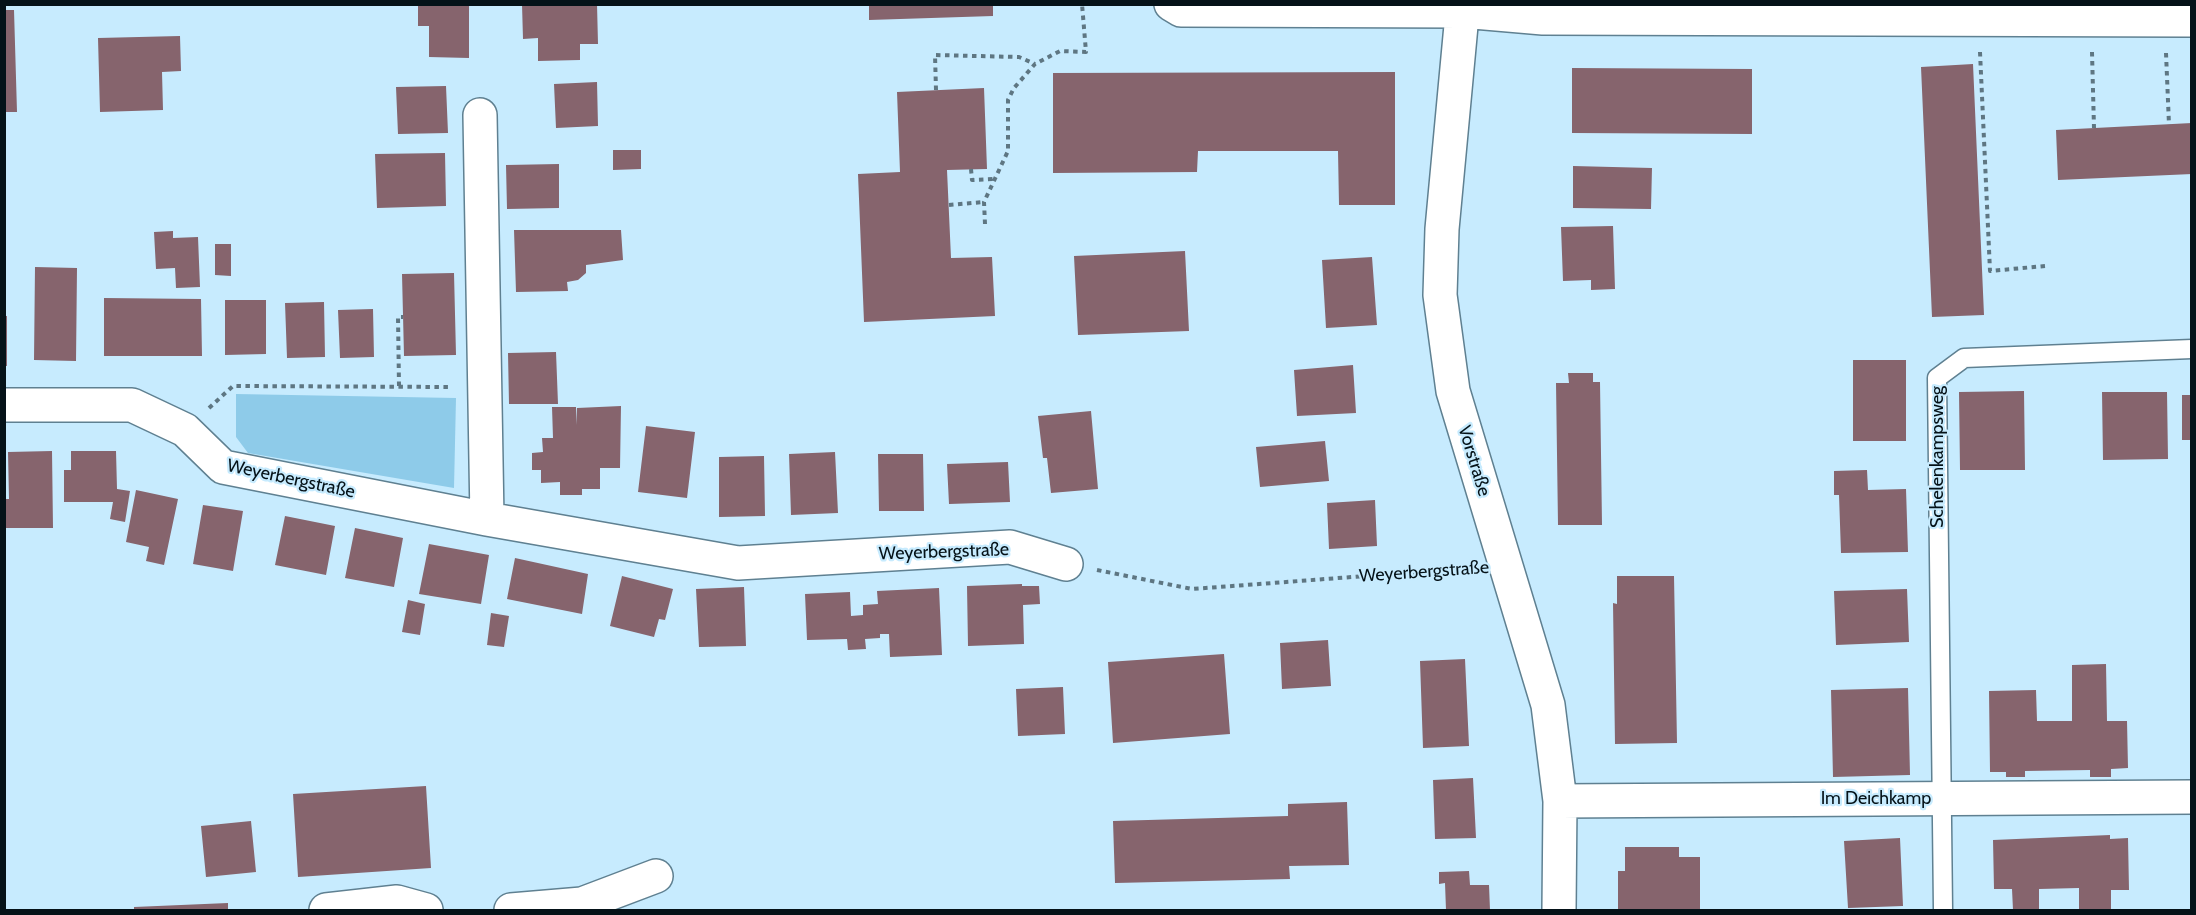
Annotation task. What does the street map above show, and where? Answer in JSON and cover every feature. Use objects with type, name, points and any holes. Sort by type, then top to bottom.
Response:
[{"type":"street","points":[[1171,4],[1181,10],[1463,8],[1543,18],[2178,19]]},
{"type":"street","name":"Vorstraße","points":[[1463,8],[1442,229],[1440,295],[1453,392],[1548,705],[1560,801],[1558,910]]},
{"type":"street","points":[[480,115],[487,519]]},
{"type":"street","name":"Weyerbergstraße","points":[[4,405],[132,405],[185,430],[223,467],[487,519],[738,563],[1010,547],[1066,564]]},
{"type":"street","name":"Im Deichkamp","points":[[1560,801],[2192,797]]},
{"type":"street","points":[[510,910],[582,904],[656,876]]},
{"type":"street","points":[[326,910],[397,902],[426,910]]},
{"type":"lane","name":"Schelenkampsweg","points":[[1940,798],[1937,378],[1964,358],[2192,349]]},
{"type":"lane","points":[[1940,798],[1943,910]]},
{"type":"path","points":[[985,224],[984,202],[1008,151],[1008,100],[1014,88],[1035,64],[1060,51],[1086,52],[1082,4]]},
{"type":"path","points":[[1978,19],[1990,271],[2045,266]]},
{"type":"path","points":[[2090,19],[2094,128]]},
{"type":"path","points":[[2169,124],[2178,19]]},
{"type":"path","points":[[936,90],[935,55],[1019,57],[1035,64]]},
{"type":"path","points":[[971,169],[972,180],[995,179]]},
{"type":"path","points":[[949,205],[984,202]]},
{"type":"path","points":[[399,386],[398,317],[403,317]]},
{"type":"path","points":[[185,430],[233,386],[485,388]]},
{"type":"path","name":"Weyerbergstraße","points":[[1066,564],[1192,589],[1507,566]]},
{"type":"shaded area","points":[[236,394],[456,398],[454,488],[248,453],[236,437]]},
{"type":"building","points":[[522,4],[597,4],[598,44],[580,44],[580,60],[538,61],[538,38],[523,39]]},
{"type":"building","points":[[869,4],[993,4],[993,16],[869,20]]},
{"type":"building","points":[[418,5],[469,6],[469,58],[429,57],[429,26],[418,26]]},
{"type":"building","points":[[4,10],[14,10],[17,112],[4,112]]},
{"type":"building","points":[[180,36],[181,71],[162,72],[163,110],[100,112],[98,38]]},
{"type":"building","points":[[1973,64],[1984,315],[1932,317],[1921,67]]},
{"type":"building","points":[[1572,68],[1752,69],[1752,134],[1572,133]]},
{"type":"building","points":[[1395,72],[1395,205],[1339,205],[1338,151],[1198,151],[1197,172],[1053,173],[1053,73]]},
{"type":"building","points":[[597,82],[598,126],[556,128],[554,84]]},
{"type":"building","points":[[446,86],[448,133],[398,134],[396,87]]},
{"type":"building","points":[[984,88],[987,169],[947,170],[951,258],[992,257],[995,316],[864,322],[858,174],[900,172],[897,92]]},
{"type":"building","points":[[2192,123],[2192,174],[2058,180],[2056,130]]},
{"type":"building","points":[[613,150],[641,150],[641,169],[613,170]]},
{"type":"building","points":[[445,153],[446,206],[377,208],[375,154]]},
{"type":"building","points":[[559,164],[559,208],[507,209],[506,165]]},
{"type":"building","points":[[1573,166],[1652,168],[1651,209],[1573,208]]},
{"type":"building","points":[[1613,226],[1615,289],[1591,290],[1591,280],[1563,281],[1561,227]]},
{"type":"building","points":[[514,230],[621,230],[623,260],[586,265],[586,273],[578,280],[567,282],[568,291],[516,292]]},
{"type":"building","points":[[173,231],[173,238],[198,237],[200,287],[176,288],[175,268],[156,269],[154,232]]},
{"type":"building","points":[[215,244],[231,244],[231,276],[215,275]]},
{"type":"building","points":[[1185,251],[1189,331],[1078,335],[1074,256]]},
{"type":"building","points":[[1372,257],[1377,325],[1326,328],[1322,260]]},
{"type":"building","points":[[35,267],[77,268],[76,361],[34,360]]},
{"type":"building","points":[[454,273],[456,355],[404,356],[402,274]]},
{"type":"building","points":[[104,298],[201,299],[202,356],[104,356]]},
{"type":"building","points":[[225,300],[266,300],[266,354],[225,355]]},
{"type":"building","points":[[324,302],[325,357],[287,358],[285,303]]},
{"type":"building","points":[[373,309],[374,357],[340,358],[338,310]]},
{"type":"building","points":[[4,316],[7,316],[7,366],[4,366]]},
{"type":"building","points":[[556,352],[558,404],[509,404],[508,353]]},
{"type":"building","points":[[1853,360],[1906,360],[1906,441],[1853,441]]},
{"type":"building","points":[[1353,365],[1356,413],[1297,416],[1294,370]]},
{"type":"building","points":[[1568,373],[1593,373],[1593,382],[1600,382],[1602,525],[1558,525],[1556,383],[1569,383]]},
{"type":"building","points":[[2024,391],[2025,470],[1960,470],[1959,392]]},
{"type":"building","points":[[2102,392],[2167,392],[2168,459],[2103,460]]},
{"type":"building","points":[[2182,395],[2192,395],[2192,440],[2182,440]]},
{"type":"building","points":[[621,406],[620,468],[600,468],[600,489],[582,489],[582,495],[560,495],[560,482],[541,483],[541,470],[532,470],[532,453],[543,452],[542,438],[553,438],[552,407],[576,407],[577,425],[577,408]]},
{"type":"building","points":[[1091,411],[1098,489],[1051,493],[1047,458],[1043,458],[1038,416]]},
{"type":"building","points":[[646,426],[695,432],[687,498],[638,492]]},
{"type":"building","points":[[1325,441],[1329,481],[1260,487],[1256,447]]},
{"type":"building","points":[[52,451],[53,528],[4,528],[4,499],[9,499],[8,452]]},
{"type":"building","points":[[71,451],[116,451],[117,489],[130,491],[125,522],[110,519],[113,502],[64,502],[64,470],[71,470]]},
{"type":"building","points":[[835,452],[838,513],[791,515],[789,454]]},
{"type":"building","points":[[878,454],[923,454],[924,511],[879,511]]},
{"type":"building","points":[[764,456],[765,516],[719,517],[719,457]]},
{"type":"building","points":[[1008,462],[1010,502],[949,504],[947,464]]},
{"type":"building","points":[[1867,470],[1868,490],[1906,489],[1908,552],[1841,553],[1839,495],[1834,495],[1834,471]]},
{"type":"building","points":[[136,490],[178,499],[164,565],[146,561],[149,547],[126,542]]},
{"type":"building","points":[[1375,500],[1377,546],[1329,549],[1327,503]]},
{"type":"building","points":[[203,505],[243,511],[233,571],[193,564]]},
{"type":"building","points":[[285,516],[335,526],[326,575],[275,565]]},
{"type":"building","points":[[355,528],[403,538],[394,587],[345,578]]},
{"type":"building","points":[[429,544],[489,555],[481,604],[419,594]]},
{"type":"building","points":[[515,558],[588,574],[582,614],[507,599]]},
{"type":"building","points":[[622,576],[673,589],[665,620],[659,619],[654,637],[610,626]]},
{"type":"building","points":[[1617,576],[1674,576],[1677,743],[1615,744],[1613,603],[1617,604]]},
{"type":"building","points":[[1022,584],[1022,586],[1039,586],[1040,604],[1023,605],[1024,644],[968,646],[967,586]]},
{"type":"building","points":[[744,587],[746,646],[699,647],[696,589]]},
{"type":"building","points":[[939,588],[942,655],[890,657],[889,634],[880,634],[880,638],[865,639],[866,649],[848,650],[847,639],[807,640],[805,594],[850,592],[851,616],[863,615],[863,605],[878,604],[877,591]]},
{"type":"building","points":[[1907,589],[1909,642],[1836,645],[1834,591]]},
{"type":"building","points":[[408,600],[425,604],[420,635],[402,632]]},
{"type":"building","points":[[491,613],[509,616],[504,647],[487,645]]},
{"type":"building","points":[[1328,640],[1331,686],[1282,689],[1280,643]]},
{"type":"building","points":[[1224,654],[1230,734],[1113,743],[1108,662]]},
{"type":"building","points":[[1465,659],[1469,746],[1423,748],[1420,661]]},
{"type":"building","points":[[2106,664],[2107,721],[2127,721],[2128,768],[2111,769],[2111,777],[2090,777],[2090,770],[2025,771],[2025,777],[2006,777],[2006,772],[1990,772],[1989,691],[2036,690],[2037,721],[2072,721],[2072,665]]},
{"type":"building","points":[[1063,687],[1065,734],[1018,736],[1016,689]]},
{"type":"building","points":[[1908,688],[1910,775],[1833,777],[1831,690]]},
{"type":"building","points":[[1473,778],[1476,838],[1435,839],[1433,780]]},
{"type":"building","points":[[426,786],[431,868],[298,877],[293,794]]},
{"type":"building","points":[[1347,802],[1349,865],[1289,866],[1290,879],[1115,883],[1113,821],[1288,816],[1288,804]]},
{"type":"building","points":[[251,821],[256,872],[206,877],[201,826]]},
{"type":"building","points":[[2110,835],[2110,839],[2128,838],[2129,890],[2111,890],[2111,910],[2079,910],[2079,888],[2039,889],[2039,910],[2013,910],[2012,889],[1994,889],[1993,840]]},
{"type":"building","points":[[1900,838],[1903,906],[1848,908],[1844,841]]},
{"type":"building","points":[[1625,847],[1679,847],[1679,857],[1700,857],[1700,910],[1618,910],[1618,871],[1625,871]]},
{"type":"building","points":[[1469,871],[1470,885],[1489,885],[1490,910],[1446,910],[1445,883],[1439,884],[1439,872]]},
{"type":"building","points":[[228,903],[228,910],[134,910],[134,907]]}]
